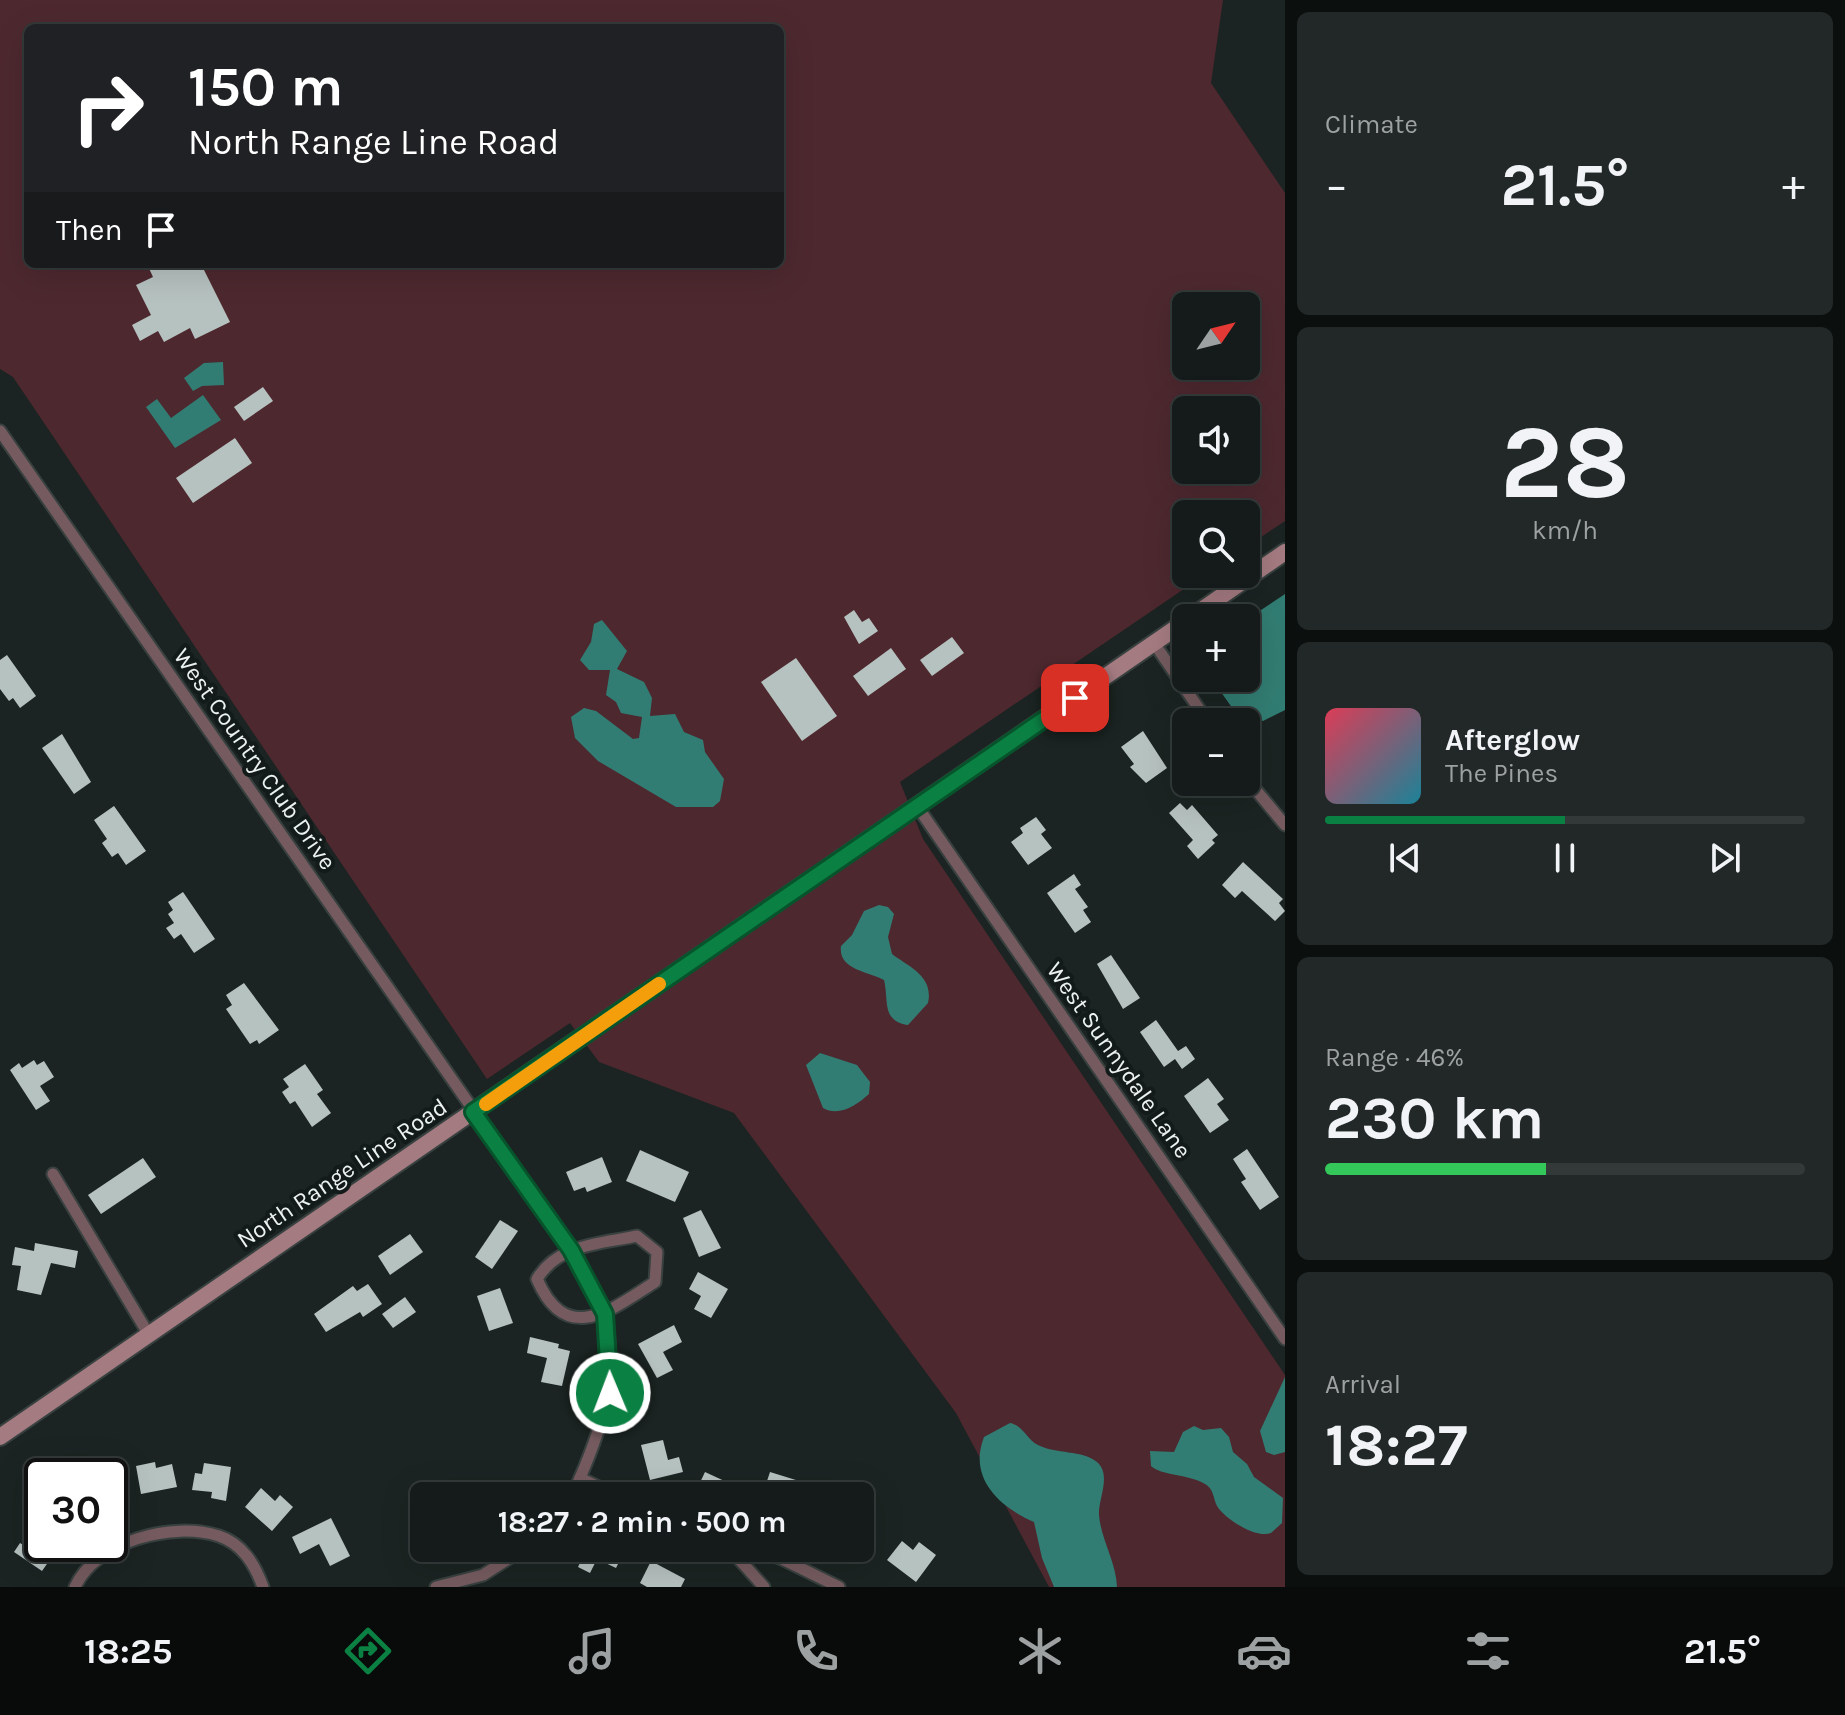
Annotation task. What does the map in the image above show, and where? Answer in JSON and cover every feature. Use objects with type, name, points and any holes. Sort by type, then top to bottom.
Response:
[{"type":"street","name":"West Country Club Drive","points":[[0,431],[571,1250],[605,1314]]},
{"type":"street","name":"North Range Line Road","points":[[1210,604],[1285,552]]},
{"type":"street","name":"North Range Line Road","points":[[0,1437],[1172,630]]},
{"type":"street","points":[[1154,643],[1198,708]]},
{"type":"street","points":[[1260,795],[1285,825]]},
{"type":"street","name":"West Sunnydale Lane","points":[[917,806],[1285,1339]]},
{"type":"street","points":[[53,1174],[149,1335]]},
{"type":"street","points":[[637,1236],[657,1252],[655,1282],[605,1314],[570,1317],[549,1305],[537,1279],[548,1261],[571,1250],[637,1236]]},
{"type":"street","points":[[578,1482],[599,1435],[610,1393],[605,1314]]},
{"type":"street","points":[[580,1478],[588,1482]]},
{"type":"street","points":[[75,1587],[90,1563],[120,1546],[148,1538],[198,1533],[219,1536],[240,1548],[251,1561],[263,1587]]},
{"type":"street","points":[[436,1587],[483,1575],[503,1562]]},
{"type":"street","points":[[742,1562],[764,1587]]},
{"type":"street","points":[[788,1562],[839,1587]]},
{"type":"shaded area","points":[[0,0],[1223,0],[1211,83],[1285,193],[1285,521],[1260,538],[1260,500],[1172,500],[1172,588],[1185,588],[900,782],[923,839],[1285,1375],[1285,1587],[1049,1587],[956,1413],[734,1113],[599,1062],[570,1023],[487,1079],[13,377],[0,369]]},
{"type":"shaded area","points":[[223,362],[224,385],[202,386],[193,391],[184,378],[204,363]]},
{"type":"shaded area","points":[[203,395],[221,420],[175,448],[146,407],[157,399],[171,418]]},
{"type":"shaded area","points":[[1285,594],[1285,710],[1263,721],[1260,720],[1260,708],[1232,708],[1221,692],[1260,692],[1260,611]]},
{"type":"shaded area","points":[[602,620],[627,651],[617,669],[644,682],[652,698],[650,716],[675,714],[684,732],[703,740],[705,752],[724,779],[720,801],[713,807],[676,807],[598,761],[575,738],[571,717],[584,708],[596,711],[633,739],[639,738],[642,717],[621,713],[616,702],[606,695],[610,670],[589,670],[580,660],[591,642],[594,624]]},
{"type":"shaded area","points":[[879,905],[888,907],[894,914],[888,937],[892,954],[919,973],[929,994],[928,1003],[908,1025],[899,1023],[890,1014],[884,980],[855,969],[841,954],[841,946],[852,935],[864,911]]},
{"type":"shaded area","points":[[820,1053],[857,1065],[870,1082],[869,1094],[853,1106],[841,1110],[823,1108],[806,1065]]},
{"type":"shaded area","points":[[1285,1377],[1285,1452],[1274,1455],[1266,1452],[1260,1431]]},
{"type":"shaded area","points":[[1010,1423],[1019,1427],[1038,1445],[1091,1458],[1101,1467],[1104,1480],[1099,1515],[1117,1587],[1054,1587],[1042,1558],[1034,1522],[1009,1508],[990,1489],[980,1465],[984,1437]]},
{"type":"shaded area","points":[[1194,1426],[1203,1430],[1221,1428],[1229,1437],[1233,1452],[1247,1464],[1254,1477],[1283,1498],[1282,1523],[1271,1533],[1249,1531],[1234,1522],[1217,1506],[1212,1491],[1205,1484],[1151,1466],[1150,1451],[1174,1452],[1183,1432]]},
{"type":"building","points":[[149,268],[203,268],[230,322],[195,339],[190,328],[164,342],[158,331],[140,341],[132,325],[151,315],[136,285],[153,277]]},
{"type":"building","points":[[263,387],[273,401],[244,421],[234,407]]},
{"type":"building","points":[[235,438],[252,463],[193,503],[176,478]]},
{"type":"building","points":[[854,610],[862,622],[869,618],[878,631],[859,644],[844,617]]},
{"type":"building","points":[[952,637],[964,653],[932,676],[920,660]]},
{"type":"building","points":[[891,648],[906,669],[868,696],[853,676]]},
{"type":"building","points":[[7,655],[36,696],[20,708],[13,698],[9,701],[0,689],[0,660]]},
{"type":"building","points":[[796,658],[837,716],[802,741],[761,682]]},
{"type":"building","points":[[1143,731],[1167,768],[1146,783],[1130,767],[1134,764],[1121,747]]},
{"type":"building","points":[[62,734],[91,782],[74,794],[42,748]]},
{"type":"building","points":[[1180,803],[1187,810],[1192,805],[1218,835],[1212,840],[1215,843],[1198,859],[1187,846],[1193,840],[1169,813]]},
{"type":"building","points":[[114,806],[146,851],[126,865],[118,853],[112,857],[102,843],[107,839],[94,820]]},
{"type":"building","points":[[1036,817],[1046,830],[1041,834],[1052,848],[1028,865],[1011,842],[1023,833],[1020,828]]},
{"type":"building","points":[[1243,862],[1283,899],[1279,903],[1285,911],[1275,921],[1242,891],[1235,898],[1222,885]]},
{"type":"building","points":[[1074,874],[1081,885],[1075,889],[1088,907],[1083,910],[1091,922],[1075,933],[1047,893]]},
{"type":"building","points":[[183,892],[215,939],[194,953],[181,934],[174,939],[166,928],[174,923],[168,914],[173,910],[168,902]]},
{"type":"building","points":[[1111,955],[1140,998],[1123,1009],[1097,964]]},
{"type":"building","points":[[244,983],[279,1030],[259,1044],[257,1040],[250,1044],[226,1009],[232,1005],[226,995]]},
{"type":"building","points":[[1156,1020],[1178,1051],[1186,1046],[1195,1059],[1182,1069],[1175,1059],[1164,1067],[1140,1032]]},
{"type":"building","points":[[34,1060],[37,1065],[44,1061],[54,1077],[40,1086],[50,1101],[36,1110],[10,1070],[19,1063],[22,1068]]},
{"type":"building","points":[[305,1064],[323,1090],[317,1094],[331,1113],[312,1127],[295,1101],[290,1104],[282,1092],[289,1087],[283,1079]]},
{"type":"building","points":[[1208,1078],[1224,1099],[1217,1104],[1229,1120],[1210,1133],[1184,1096]]},
{"type":"building","points":[[1247,1149],[1279,1197],[1260,1210],[1241,1182],[1246,1179],[1233,1159]]},
{"type":"building","points":[[640,1150],[689,1172],[675,1202],[626,1181]]},
{"type":"building","points":[[602,1157],[612,1182],[587,1192],[585,1187],[574,1191],[566,1172]]},
{"type":"building","points":[[143,1158],[156,1177],[101,1214],[88,1195]]},
{"type":"building","points":[[701,1210],[721,1248],[699,1257],[683,1218]]},
{"type":"building","points":[[500,1220],[518,1231],[492,1269],[475,1257]]},
{"type":"building","points":[[410,1234],[423,1252],[390,1275],[378,1256]]},
{"type":"building","points":[[35,1243],[78,1251],[75,1268],[51,1263],[41,1295],[17,1290],[21,1266],[12,1265],[15,1247],[34,1251]]},
{"type":"building","points":[[698,1272],[728,1289],[711,1318],[694,1309],[701,1296],[689,1289]]},
{"type":"building","points":[[368,1284],[382,1304],[363,1317],[360,1312],[326,1332],[314,1314],[353,1286],[357,1291]]},
{"type":"building","points":[[500,1288],[513,1323],[489,1331],[477,1296]]},
{"type":"building","points":[[405,1297],[416,1312],[393,1328],[382,1314]]},
{"type":"building","points":[[674,1325],[682,1342],[663,1352],[673,1370],[657,1378],[638,1344]]},
{"type":"building","points":[[530,1337],[559,1344],[558,1348],[570,1351],[562,1386],[541,1382],[547,1358],[527,1353]]},
{"type":"building","points":[[663,1440],[668,1460],[679,1457],[683,1472],[650,1480],[641,1445]]},
{"type":"building","points":[[155,1462],[156,1468],[172,1464],[177,1487],[141,1494],[136,1466]]},
{"type":"building","points":[[204,1463],[231,1467],[226,1501],[211,1498],[212,1492],[192,1490],[195,1473],[202,1474]]},
{"type":"building","points":[[705,1472],[727,1482],[700,1482]]},
{"type":"building","points":[[770,1472],[802,1482],[767,1482]]},
{"type":"building","points":[[261,1488],[275,1501],[280,1495],[293,1507],[272,1531],[245,1507]]},
{"type":"building","points":[[331,1518],[350,1556],[330,1566],[319,1544],[300,1554],[292,1537]]},
{"type":"building","points":[[902,1541],[913,1550],[919,1542],[936,1555],[916,1582],[887,1560]]},
{"type":"building","points":[[20,1543],[24,1545],[24,1559],[14,1552]]},
{"type":"building","points":[[29,1562],[48,1562],[42,1571]]},
{"type":"building","points":[[580,1562],[596,1562],[590,1573],[578,1567]]},
{"type":"building","points":[[603,1562],[619,1562],[616,1568]]},
{"type":"building","points":[[650,1562],[685,1579],[681,1587],[647,1587],[640,1583]]},
{"type":"slow traffic","points":[[486,1104],[659,984]]},
{"type":"route","points":[[610,1393],[605,1314],[571,1250],[473,1112],[1075,698]]}]
